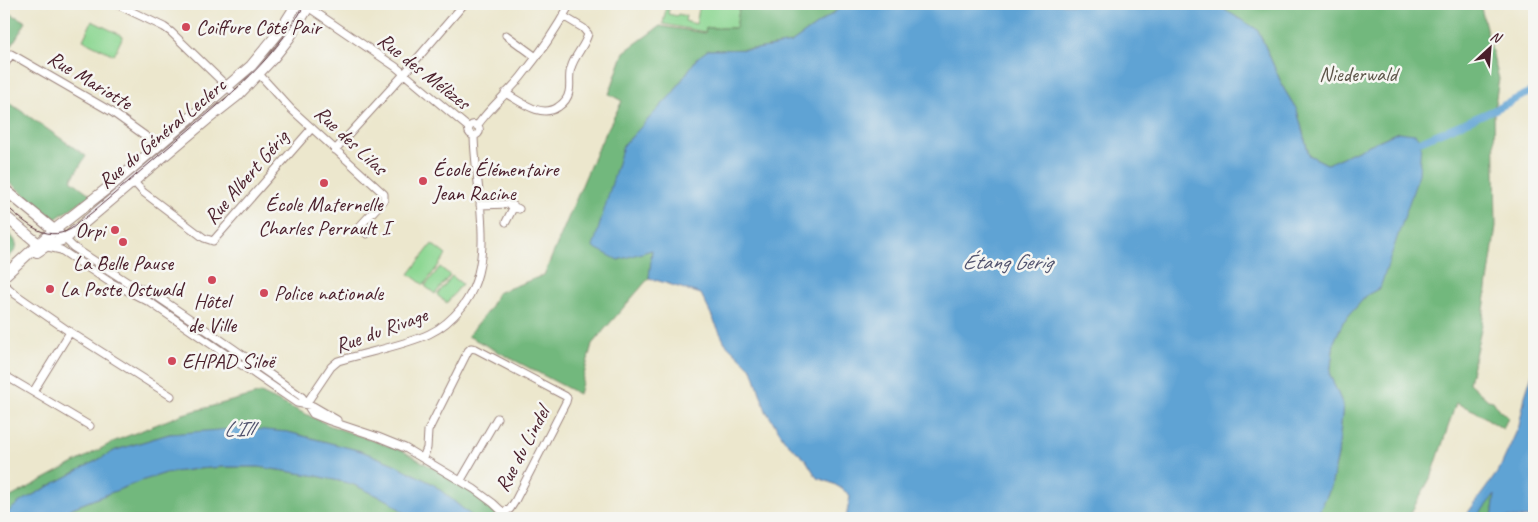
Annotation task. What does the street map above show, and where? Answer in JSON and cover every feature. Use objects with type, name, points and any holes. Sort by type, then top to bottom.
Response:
[{"type":"main road","name":"Rue du Général Leclerc","points":[[58,236],[95,200],[252,66],[280,31],[297,4]]},
{"type":"main road","name":"Rue du Général Leclerc","points":[[16,267],[29,252],[41,244],[78,229],[237,96],[259,74],[289,38],[309,6]]},
{"type":"main road","points":[[4,189],[58,236]]},
{"type":"main road","points":[[4,215],[28,236],[41,244]]},
{"type":"main road","points":[[28,236],[33,244],[29,252]]},
{"type":"main road","name":"Rue du Général Leclerc","points":[[4,276],[41,244]]},
{"type":"street","points":[[116,4],[164,27],[237,96]]},
{"type":"street","points":[[335,150],[464,4]]},
{"type":"street","points":[[477,126],[480,130],[479,134],[474,136],[470,134],[469,128],[473,125],[477,126],[520,78],[536,57],[570,4]]},
{"type":"street","name":"Rue des Mélèzes","points":[[309,6],[404,74],[469,128]]},
{"type":"street","points":[[505,93],[540,111],[549,111],[557,108],[566,99],[570,87],[569,76],[571,68],[588,34],[583,28],[563,16]]},
{"type":"street","points":[[506,35],[536,57]]},
{"type":"street","name":"Rue Mariotte","points":[[4,66],[11,54],[98,103],[149,138],[153,142],[155,149]]},
{"type":"street","name":"Rue des Lilas","points":[[259,74],[291,109],[384,194],[384,200],[359,227],[367,234]]},
{"type":"street","name":"Rue Albert Gérig","points":[[134,182],[143,192],[209,241],[213,241],[312,128]]},
{"type":"street","name":"Rue du Rivage","points":[[306,404],[331,367],[338,361],[430,334],[456,314],[469,298],[479,273],[482,246],[474,136]]},
{"type":"street","points":[[480,205],[509,204],[517,208],[506,222]]},
{"type":"street","points":[[78,229],[75,243],[82,252]]},
{"type":"street","points":[[41,244],[53,247],[58,236]]},
{"type":"street","points":[[58,236],[127,282],[165,302],[234,349],[302,397],[313,414],[395,444],[423,458],[484,496],[509,518]]},
{"type":"street","points":[[58,236],[108,281],[160,309],[297,403],[306,404]]},
{"type":"street","points":[[4,284],[15,294],[70,332],[171,396]]},
{"type":"street","points":[[160,309],[165,302]]},
{"type":"street","points":[[33,392],[70,332]]},
{"type":"street","name":"Rue du Lindel","points":[[423,458],[428,448],[428,431],[468,351],[472,348],[563,395],[567,398],[510,509],[503,512]]},
{"type":"street","points":[[228,356],[234,349]]},
{"type":"street","points":[[4,375],[90,426]]},
{"type":"street","points":[[461,480],[497,418]]},
{"type":"green space","points":[[667,4],[670,4],[668,14],[686,16],[685,21],[696,24],[700,4],[740,4],[736,28],[706,28],[705,32],[663,24]]},
{"type":"green space","points":[[740,4],[846,4],[791,43],[757,49],[708,50],[697,58],[673,93],[623,146],[618,260],[653,249],[649,278],[592,344],[579,394],[468,336],[490,308],[497,293],[544,275],[596,152],[622,101],[609,94],[624,52],[660,26],[705,33],[706,28],[736,28]]},
{"type":"green space","name":"Niederwald","points":[[1220,4],[1480,4],[1499,79],[1494,110],[1496,226],[1482,324],[1469,383],[1488,400],[1493,401],[1499,410],[1508,417],[1503,429],[1475,411],[1456,403],[1432,475],[1408,518],[1316,518],[1331,487],[1338,455],[1343,405],[1330,375],[1334,342],[1343,322],[1367,295],[1380,288],[1398,132],[1327,164],[1309,155],[1297,110],[1284,89],[1258,30],[1225,10]]},
{"type":"green space","points":[[4,10],[26,22],[4,58]]},
{"type":"green space","points":[[92,21],[123,36],[114,55],[83,40]]},
{"type":"green space","points":[[4,99],[86,156],[71,180],[91,195],[55,219],[4,178]]},
{"type":"green space","points":[[4,229],[16,242],[16,249],[4,261]]},
{"type":"green space","points":[[432,244],[446,255],[424,285],[409,274]]},
{"type":"green space","points":[[440,267],[450,275],[435,294],[425,286]]},
{"type":"green space","points":[[452,276],[462,284],[447,303],[437,295]]},
{"type":"green space","points":[[261,393],[331,426],[403,451],[449,477],[486,502],[503,518],[474,518],[433,484],[394,464],[361,451],[288,432],[169,434],[116,450],[20,502],[4,515],[4,502],[7,499],[115,441],[183,414]]},
{"type":"green space","points":[[223,467],[259,467],[317,476],[352,484],[389,501],[411,518],[59,518],[72,508],[140,481],[166,473]]},
{"type":"green space","points":[[1495,493],[1492,518],[1476,518]]},
{"type":"water","name":"Étang Gerig","points":[[846,4],[1220,4],[1225,10],[1258,30],[1284,89],[1297,110],[1309,155],[1327,164],[1398,132],[1415,134],[1421,141],[1419,174],[1380,288],[1367,295],[1343,322],[1334,342],[1330,375],[1343,405],[1338,455],[1331,487],[1316,518],[846,518],[850,496],[835,485],[817,478],[806,460],[786,442],[766,411],[752,369],[725,343],[701,294],[649,278],[652,250],[618,260],[593,247],[623,146],[673,93],[697,58],[708,50],[757,49],[791,43]]},
{"type":"water","points":[[1534,368],[1534,518],[1492,518],[1495,494],[1476,518],[1464,518],[1499,470],[1519,426],[1525,396]]},
{"type":"water","points":[[243,428],[288,432],[361,451],[394,464],[433,484],[474,518],[411,518],[389,501],[352,484],[317,476],[259,467],[223,467],[166,473],[72,508],[59,518],[4,518],[4,515],[20,502],[116,450],[169,434]]},
{"type":"waterway","points":[[1421,141],[1494,110],[1534,90]]},
{"type":"tram line","points":[[4,204],[26,223],[43,232],[52,234],[71,229],[242,84],[276,47],[292,26],[305,4]]},
{"type":"place","name":"Coiffure Côté Pair","points":[[186,27]]},
{"type":"place","name":"École Élémentaire Jean Racine","points":[[423,181]]},
{"type":"place","name":"École Maternelle Charles Perrault I","points":[[324,183]]},
{"type":"place","name":"Orpi","points":[[115,230]]},
{"type":"place","name":"La Belle Pause","points":[[123,242]]},
{"type":"place","name":"Hôtel de Ville","points":[[212,280]]},
{"type":"place","name":"La Poste Ostwald","points":[[50,289]]},
{"type":"place","name":"Police nationale","points":[[264,293]]},
{"type":"place","name":"EHPAD Siloë","points":[[172,361]]},
{"type":"water label","name":"L'Ill","points":[[238,428]]}]
